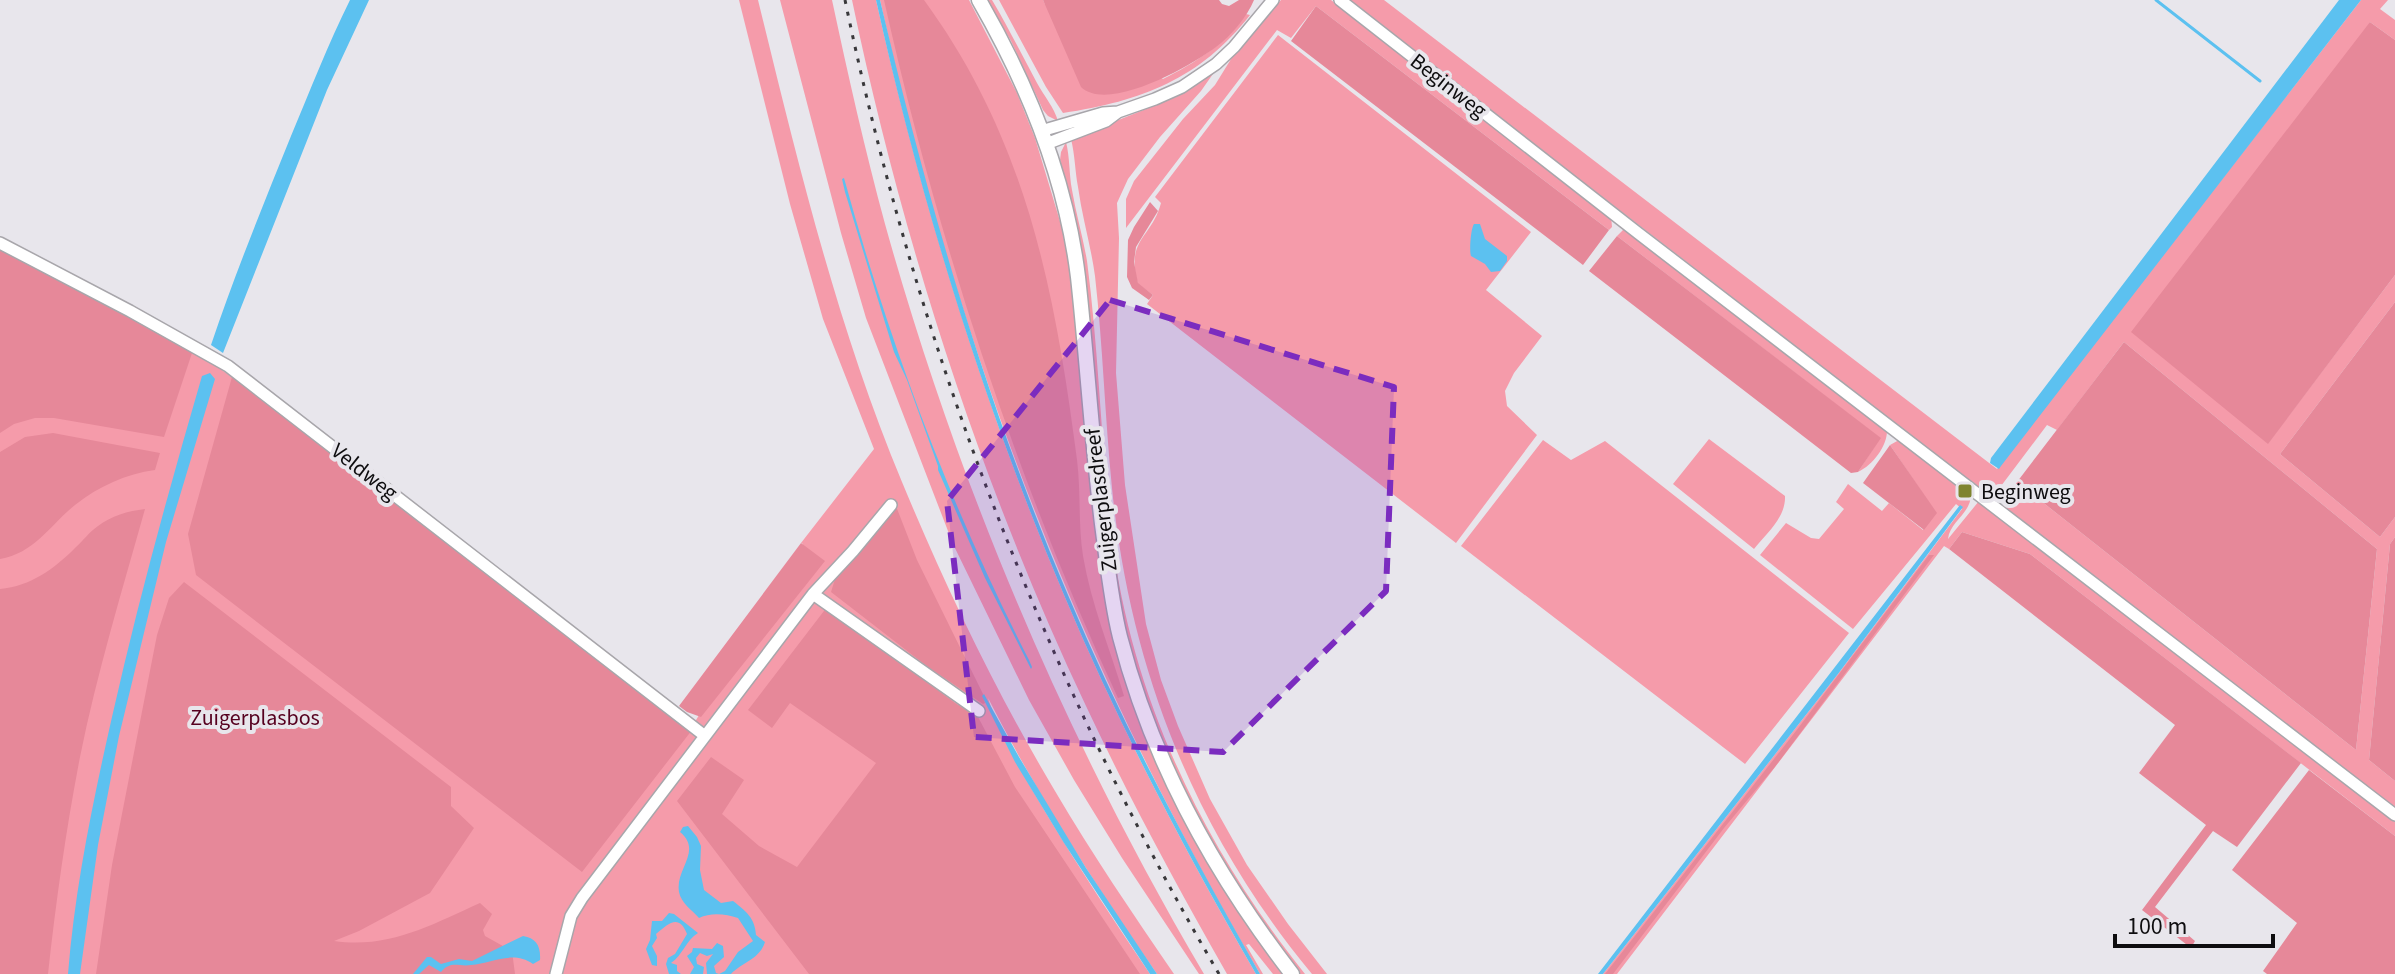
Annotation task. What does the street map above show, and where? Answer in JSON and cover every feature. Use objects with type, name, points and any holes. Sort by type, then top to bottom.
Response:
[{"type":"main road","name":"Zuigerplasdreef","points":[[979,0],[1005,45],[1027,93],[1062,199],[1077,275],[1100,505],[1120,636],[1155,743],[1182,803],[1220,872],[1292,974]]},
{"type":"street","points":[[1044,138],[1106,121],[1118,112],[1168,94],[1200,75],[1234,47],[1273,0]]},
{"type":"street","name":"Beginweg","points":[[1340,0],[2395,815]]},
{"type":"street","name":"Veldweg","points":[[0,243],[228,366],[705,736]]},
{"type":"street","points":[[556,974],[571,916],[582,898],[813,594],[891,505]]},
{"type":"street","points":[[813,594],[979,711]]},
{"type":"highlighted area","points":[[1110,300],[1394,387],[1386,591],[1223,752],[974,737],[947,501]]},
{"type":"green space","name":"Zuigerplasbos","points":[[739,0],[758,0],[838,304],[879,423],[936,561],[992,678],[1033,754],[1098,861],[1174,974],[1157,974],[1134,941],[1047,804],[988,698],[1006,743],[1029,785],[1150,974],[0,974],[0,247],[187,346],[232,377],[693,725],[801,543],[874,449],[823,319],[790,204]]},
{"type":"green space","points":[[780,0],[832,0],[885,224],[946,419],[982,515],[1020,610],[1106,795],[1204,974],[1199,974],[1074,780],[1029,700],[953,544],[866,318]]},
{"type":"green space","points":[[852,0],[876,0],[913,152],[957,302],[1007,450],[1064,595],[1154,788],[1256,974],[1227,974],[1190,908],[1102,740],[1012,535],[948,360],[921,271],[872,91]]},
{"type":"green space","points":[[880,0],[969,0],[1017,93],[1035,138],[1070,259],[1096,531],[1166,782],[1210,868],[1285,974],[1273,974],[1249,944],[1246,945],[1263,974],[1260,974],[1195,858],[1081,622],[1031,502],[947,256],[911,129]]},
{"type":"green space","points":[[884,0],[924,0],[959,53],[1012,163],[1031,220],[1058,337],[1077,460],[1081,544],[1086,574],[1124,696],[1118,698],[1080,614],[1012,442],[982,355],[929,179]]},
{"type":"green space","points":[[987,0],[992,0],[1058,121],[1043,110],[1011,41]]},
{"type":"green space","points":[[999,0],[1043,0],[1163,79],[1209,52],[1229,35],[1246,14],[1250,15],[1211,56],[1167,84],[1119,102],[1063,113]]},
{"type":"green space","points":[[1043,0],[1219,0],[1229,6],[1239,0],[1254,0],[1233,32],[1204,55],[1149,84],[1129,91],[1094,94],[1081,87]]},
{"type":"green space","points":[[1281,0],[1331,0],[1611,215],[1612,227],[1609,230],[1316,6],[1291,38],[1277,30],[1126,228],[1126,199],[1134,181],[1183,119],[1215,85],[1236,51]]},
{"type":"green space","points":[[1347,0],[1384,0],[1997,469],[2361,0],[2388,0],[2380,9],[2395,20],[2395,40],[2370,22],[2268,443],[2395,275],[2395,302],[2280,454],[2380,537],[2395,517],[2369,760],[2395,781],[2395,809],[2003,507],[2003,501],[2017,482],[2356,750],[2377,549],[2124,342],[2057,430],[2047,425],[1995,494],[1986,493]]},
{"type":"green space","points":[[1316,6],[1609,230],[1583,265],[1291,41]]},
{"type":"green space","points":[[2370,22],[2395,40],[2395,275],[2268,444],[2131,332]]},
{"type":"green space","points":[[1278,35],[1531,232],[1486,290],[1542,336],[1514,373],[1505,391],[1507,406],[1537,435],[1456,543],[1147,304],[1153,295],[1138,284],[1135,257],[1161,203],[1155,197]]},
{"type":"green space","points":[[1215,71],[1128,179],[1117,203],[1116,373],[1125,485],[1146,624],[1161,680],[1178,726],[1210,799],[1247,865],[1327,974],[1312,974],[1271,920],[1234,864],[1202,806],[1175,746],[1152,684],[1134,620],[1112,488],[1095,276],[1071,139],[1176,97]]},
{"type":"green space","points":[[1066,142],[1072,190],[1087,261],[1112,538],[1136,656],[1178,769],[1205,823],[1235,875],[1305,974],[1300,974],[1292,964],[1231,879],[1190,806],[1150,712],[1131,651],[1115,578],[1076,223],[1060,160]]},
{"type":"green space","points":[[1150,202],[1158,211],[1136,247],[1134,262],[1138,283],[1153,295],[1149,300],[1132,288],[1127,277],[1128,240]]},
{"type":"green space","points":[[1623,230],[1631,230],[1887,431],[1885,443],[1874,460],[1858,472],[1880,438],[1617,236]]},
{"type":"green space","points":[[1617,236],[1881,438],[1858,472],[1851,473],[1589,271]]},
{"type":"green space","points":[[0,246],[193,350],[164,437],[54,418],[35,418],[14,424],[0,433]]},
{"type":"green space","points":[[2395,302],[2395,517],[2380,537],[2280,454]]},
{"type":"green space","points":[[2124,342],[2377,549],[2356,750],[2017,482]]},
{"type":"green space","points":[[232,377],[692,730],[582,872],[196,575],[188,534]]},
{"type":"green space","points":[[53,433],[160,453],[155,470],[123,478],[94,492],[75,505],[33,545],[0,559],[0,452],[25,437]]},
{"type":"green space","points":[[1709,439],[1785,496],[1779,518],[1754,549],[1673,484]]},
{"type":"green space","points":[[1543,440],[1571,460],[1605,441],[1849,633],[1745,764],[1461,546]]},
{"type":"green space","points":[[1899,440],[1971,494],[1968,507],[1952,527],[1948,539],[1979,501],[2395,820],[2395,836],[2030,554],[1962,532],[1949,549],[1944,546],[1617,974],[1603,974],[1838,674],[1962,509],[1956,504],[1853,629],[1760,555],[1786,523],[1811,538],[1819,539],[1844,509],[1836,502],[1848,484],[1882,511],[1889,503],[1923,530],[1936,513],[1890,445]]},
{"type":"green space","points":[[1890,445],[1937,513],[1924,530],[1863,483]]},
{"type":"green space","points":[[894,501],[917,560],[983,694],[983,704],[928,667],[831,592],[836,576]]},
{"type":"green space","points":[[145,509],[102,663],[80,757],[48,974],[0,974],[0,589],[41,575],[108,519]]},
{"type":"green space","points":[[1962,532],[2030,554],[2301,763],[2237,847],[2213,831],[2155,907],[2195,941],[2191,948],[2142,910],[2206,825],[2139,773],[2175,725],[1949,549]]},
{"type":"green space","points":[[2395,537],[2395,781],[2369,760],[2390,544]]},
{"type":"green space","points":[[801,543],[825,561],[701,717],[687,712],[679,706]]},
{"type":"green space","points":[[1929,555],[1934,555],[1774,768],[1724,828],[1613,974],[1605,974],[1796,731]]},
{"type":"green space","points":[[184,582],[451,787],[451,806],[474,828],[430,893],[334,941],[373,942],[391,938],[427,927],[480,903],[492,914],[483,930],[485,936],[512,951],[515,974],[96,974],[112,865],[157,635],[169,598]]},
{"type":"green space","points":[[827,607],[978,717],[1015,787],[1140,974],[809,974],[677,801],[711,757],[744,780],[722,814],[759,846],[797,867],[876,763],[790,703],[772,728],[748,710]]},
{"type":"green space","points":[[2309,770],[2395,836],[2395,974],[2267,974],[2263,971],[2297,923],[2232,870]]},
{"type":"water","points":[[350,0],[369,0],[327,90],[223,353],[211,345],[220,318],[291,136]]},
{"type":"water","points":[[876,0],[880,0],[918,152],[961,302],[1038,523],[1134,740],[1260,974],[1256,974],[1204,881],[1130,740],[1085,644],[1035,523],[956,302],[913,152]]},
{"type":"water","points":[[2339,0],[2361,0],[1999,469],[1990,463],[1991,458]]},
{"type":"water","points":[[844,178],[881,302],[924,424],[973,543],[1031,669],[985,578],[938,470],[894,352],[845,192]]},
{"type":"water","points":[[1474,224],[1480,224],[1485,239],[1507,256],[1500,271],[1491,272],[1485,264],[1471,256]]},
{"type":"water","points":[[210,373],[215,379],[166,542],[119,736],[98,845],[80,974],[68,974],[86,844],[122,674],[202,376]]},
{"type":"water","points":[[1960,505],[1963,507],[1838,674],[1603,974],[1598,974]]},
{"type":"water","points":[[984,694],[1086,868],[1157,974],[1150,974],[1064,843],[1015,762],[982,696]]},
{"type":"water","points":[[688,826],[701,846],[700,870],[704,890],[721,903],[733,901],[742,908],[752,919],[756,935],[765,942],[755,956],[731,974],[719,974],[725,971],[738,952],[753,941],[738,918],[718,914],[699,918],[682,900],[679,884],[689,846],[680,832]]},
{"type":"water","points":[[669,913],[698,933],[671,963],[677,965],[677,971],[681,974],[669,974],[666,964],[687,934],[680,924],[673,922],[656,934],[652,946],[657,956],[657,966],[652,965],[646,949],[652,921],[662,921]]},
{"type":"water","points":[[523,936],[534,941],[540,951],[540,960],[533,964],[510,958],[451,965],[441,972],[429,965],[419,974],[413,974],[427,957],[441,964],[459,959],[472,961]]},
{"type":"water","points":[[717,943],[723,946],[724,957],[714,966],[719,974],[707,974],[706,963],[713,954],[707,956],[700,953],[696,958],[697,964],[704,967],[703,974],[690,974],[694,967],[687,956],[693,948],[712,949]]},
{"type":"waterway","points":[[2156,0],[2260,81]]},
{"type":"railway","points":[[845,0],[874,128],[908,254],[992,502],[1042,624],[1096,743],[1155,860],[1219,974]]},
{"type":"place","name":"Beginweg","points":[[1965,491]]}]
